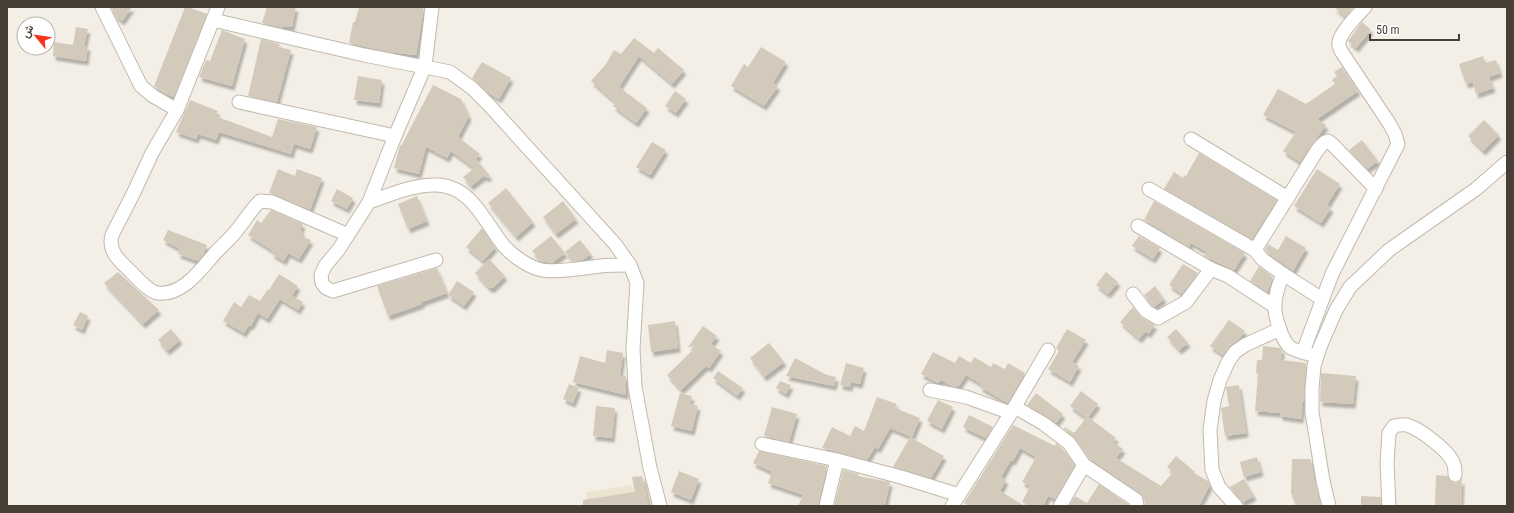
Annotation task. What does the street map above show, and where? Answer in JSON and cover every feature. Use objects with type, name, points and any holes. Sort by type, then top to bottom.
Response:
[{"type":"street","points":[[102,7],[141,86],[153,96],[177,110]]},
{"type":"street","points":[[218,7],[177,110],[152,153],[112,235],[110,242],[111,249],[124,266],[151,291],[159,293],[178,289],[198,273],[236,231],[260,201],[272,202],[348,235]]},
{"type":"street","points":[[432,7],[425,66],[369,202],[348,235],[325,266],[321,275],[322,283],[326,288],[333,291],[436,260]]},
{"type":"street","points":[[1303,352],[1332,274],[1398,144],[1389,123],[1341,51],[1339,43],[1346,29],[1365,7]]},
{"type":"street","points":[[213,20],[364,55],[450,72],[472,88],[616,244],[630,265],[637,283],[633,349],[635,387],[650,468],[660,506]]},
{"type":"street","points":[[239,102],[395,136]]},
{"type":"street","points":[[1191,139],[1288,198]]},
{"type":"street","points":[[1255,250],[1322,144],[1328,141],[1376,189]]},
{"type":"street","points":[[1329,506],[1323,481],[1312,412],[1312,389],[1314,366],[1336,310],[1350,287],[1388,250],[1476,189],[1507,162]]},
{"type":"street","points":[[369,202],[424,186],[437,185],[448,187],[461,193],[473,202],[505,247],[530,265],[542,270],[568,270],[630,265]]},
{"type":"street","points":[[1148,189],[1255,250],[1262,259],[1322,299]]},
{"type":"street","points":[[1138,226],[1211,268],[1228,276],[1274,306]]},
{"type":"street","points":[[1133,294],[1146,311],[1158,318],[1186,302],[1211,268]]},
{"type":"street","points":[[1283,274],[1276,294],[1274,306],[1285,343],[1291,348],[1317,357]]},
{"type":"street","points":[[1236,506],[1219,487],[1212,470],[1210,430],[1214,402],[1220,380],[1228,362],[1235,352],[1245,345],[1280,329]]},
{"type":"street","points":[[952,506],[1013,410],[1048,350]]},
{"type":"street","points":[[930,390],[966,397],[1013,410],[1044,424],[1069,443],[1084,465],[1136,500],[1137,506]]},
{"type":"street","points":[[1389,506],[1387,463],[1389,432],[1394,426],[1406,425],[1427,436],[1448,454],[1454,465],[1455,475]]},
{"type":"street","points":[[762,444],[837,460],[901,477],[959,495]]},
{"type":"street","points":[[826,506],[837,460]]},
{"type":"street","points":[[1060,506],[1084,465]]},
{"type":"shaded area","points":[[645,483],[647,483],[651,506],[588,506],[586,492],[632,485],[633,489],[645,487]]},
{"type":"building","points":[[111,7],[132,7],[122,21],[115,16]]},
{"type":"building","points":[[185,7],[207,14],[174,97],[164,93],[154,86]]},
{"type":"building","points":[[267,7],[296,7],[292,27],[283,26],[283,28],[262,23]]},
{"type":"building","points":[[359,7],[424,7],[416,55],[389,52],[349,43],[353,22],[355,22]]},
{"type":"building","points":[[1334,7],[1354,7],[1345,17]]},
{"type":"building","points":[[1362,22],[1371,30],[1356,48],[1348,41]]},
{"type":"building","points":[[76,27],[88,29],[84,46],[88,46],[86,61],[53,56],[56,56],[56,42],[73,45]]},
{"type":"building","points":[[222,30],[245,39],[232,86],[199,77],[206,60],[210,61]]},
{"type":"building","points":[[634,38],[654,53],[658,48],[684,70],[672,84],[639,56],[619,87],[647,108],[636,123],[613,106],[616,103],[591,81],[606,64],[614,50],[621,54]]},
{"type":"building","points":[[261,39],[280,44],[279,47],[291,50],[277,102],[248,96]]},
{"type":"building","points":[[761,47],[786,62],[773,83],[778,86],[764,106],[731,86],[744,64],[748,67]]},
{"type":"building","points":[[1483,56],[1485,63],[1496,60],[1500,73],[1489,77],[1493,88],[1476,94],[1473,82],[1466,84],[1459,64]]},
{"type":"building","points":[[482,62],[511,78],[499,99],[487,92],[472,78]]},
{"type":"building","points":[[1342,67],[1358,91],[1317,119],[1326,125],[1300,162],[1283,151],[1296,132],[1263,115],[1278,89],[1306,104],[1335,84],[1332,80],[1337,76],[1334,72]]},
{"type":"building","points":[[358,76],[382,80],[379,103],[354,100]]},
{"type":"building","points":[[433,85],[461,99],[469,116],[458,137],[480,154],[476,159],[490,176],[487,178],[484,176],[471,186],[463,177],[474,168],[451,151],[447,158],[426,147],[419,174],[394,168],[400,145],[401,146]]},
{"type":"building","points":[[675,91],[686,99],[676,113],[665,106]]},
{"type":"building","points":[[190,100],[218,111],[215,116],[272,137],[278,119],[317,127],[310,149],[294,144],[291,154],[219,132],[216,140],[198,134],[196,139],[176,132]]},
{"type":"building","points":[[1484,120],[1499,135],[1483,151],[1468,136]]},
{"type":"building","points":[[1362,140],[1378,161],[1367,169],[1349,150]]},
{"type":"building","points":[[652,142],[666,150],[650,175],[636,167]]},
{"type":"building","points":[[1199,153],[1277,200],[1252,239],[1164,189],[1174,172],[1183,178],[1184,175],[1186,176]]},
{"type":"building","points":[[278,169],[295,176],[297,169],[322,178],[310,210],[269,193]]},
{"type":"building","points":[[1317,169],[1340,184],[1327,205],[1331,208],[1321,223],[1294,206]]},
{"type":"building","points":[[506,188],[533,222],[516,237],[488,203]]},
{"type":"building","points":[[337,189],[353,198],[347,209],[331,201]]},
{"type":"building","points":[[417,196],[427,221],[408,229],[398,204]]},
{"type":"building","points":[[563,201],[576,219],[556,234],[543,217]]},
{"type":"building","points":[[1154,201],[1245,253],[1234,270],[1204,256],[1207,252],[1191,243],[1189,247],[1144,220]]},
{"type":"building","points":[[271,210],[303,224],[300,230],[302,231],[301,236],[311,240],[299,259],[288,253],[284,261],[272,254],[273,251],[248,235],[257,220],[261,223]]},
{"type":"building","points":[[482,228],[495,247],[483,261],[466,247]]},
{"type":"building","points":[[168,230],[207,245],[203,255],[198,261],[178,254],[180,249],[163,240]]},
{"type":"building","points":[[551,236],[565,253],[552,263],[541,261],[532,251]]},
{"type":"building","points":[[1139,236],[1160,248],[1153,259],[1132,246]]},
{"type":"building","points":[[1286,236],[1306,248],[1293,271],[1265,250],[1268,244],[1278,250]]},
{"type":"building","points":[[580,240],[591,254],[582,260],[573,262],[565,252]]},
{"type":"building","points":[[489,259],[505,276],[493,288],[489,288],[475,273]]},
{"type":"building","points":[[1183,264],[1198,273],[1182,294],[1169,285]]},
{"type":"building","points":[[1259,266],[1273,277],[1267,292],[1250,281]]},
{"type":"building","points":[[437,268],[447,293],[388,316],[377,286]]},
{"type":"building","points":[[118,272],[159,310],[143,324],[104,283]]},
{"type":"building","points":[[1106,272],[1118,282],[1108,294],[1096,285]]},
{"type":"building","points":[[279,274],[298,286],[292,296],[303,302],[298,310],[280,299],[267,319],[258,313],[251,326],[249,325],[244,333],[223,321],[234,302],[241,307],[249,295],[260,301]]},
{"type":"building","points":[[457,281],[474,292],[464,306],[448,295]]},
{"type":"building","points":[[1155,286],[1164,299],[1154,307],[1144,295]]},
{"type":"building","points":[[1133,307],[1142,318],[1155,325],[1148,334],[1146,331],[1139,339],[1120,322]]},
{"type":"building","points":[[80,312],[88,316],[82,330],[73,325]]},
{"type":"building","points":[[1229,320],[1245,331],[1223,355],[1210,346]]},
{"type":"building","points":[[675,321],[678,348],[651,352],[648,325]]},
{"type":"building","points":[[703,326],[717,336],[711,344],[721,351],[709,368],[706,366],[681,390],[667,375],[697,346],[688,347]]},
{"type":"building","points":[[171,329],[180,340],[167,351],[158,340]]},
{"type":"building","points":[[1067,329],[1086,340],[1072,362],[1079,366],[1070,382],[1048,369],[1059,351],[1056,348]]},
{"type":"building","points":[[1176,329],[1188,343],[1179,350],[1167,337]]},
{"type":"building","points":[[769,343],[784,362],[764,377],[750,358]]},
{"type":"building","points":[[1263,346],[1280,348],[1282,350],[1281,360],[1306,363],[1304,402],[1301,419],[1280,416],[1280,413],[1255,411],[1258,373],[1256,373],[1257,360],[1262,360]]},
{"type":"building","points":[[607,350],[623,353],[620,376],[626,376],[626,395],[573,382],[580,356],[605,363]]},
{"type":"building","points":[[933,352],[955,363],[959,356],[971,363],[974,357],[991,367],[993,363],[1005,369],[1008,363],[1025,373],[1008,403],[980,387],[981,384],[966,375],[958,387],[951,386],[941,380],[938,383],[921,374]]},
{"type":"building","points":[[795,358],[827,375],[836,377],[834,386],[786,376]]},
{"type":"building","points":[[846,363],[864,368],[860,384],[851,382],[850,387],[840,385]]},
{"type":"building","points":[[718,371],[743,388],[737,396],[713,378]]},
{"type":"building","points":[[1321,373],[1356,376],[1353,404],[1320,402]]},
{"type":"building","points":[[780,381],[791,385],[786,394],[776,388]]},
{"type":"building","points":[[569,384],[579,388],[573,403],[563,399]]},
{"type":"building","points":[[1239,385],[1246,433],[1225,436],[1221,408],[1229,406],[1226,387]]},
{"type":"building","points":[[1081,391],[1098,404],[1088,417],[1116,438],[1113,442],[1123,449],[1116,458],[1161,486],[1173,472],[1167,467],[1176,456],[1195,472],[1194,473],[1208,481],[1210,485],[1199,506],[1145,506],[1144,498],[1140,493],[1090,459],[1075,438],[1064,429],[1065,427],[1074,433],[1086,418],[1070,406]]},
{"type":"building","points":[[680,393],[692,396],[690,404],[698,406],[692,431],[671,426]]},
{"type":"building","points":[[1036,393],[1063,414],[1056,423],[1027,405]]},
{"type":"building","points":[[877,397],[897,404],[895,408],[920,418],[912,437],[890,428],[878,449],[875,447],[867,460],[822,448],[832,427],[850,436],[855,426],[864,431]]},
{"type":"building","points":[[938,400],[953,407],[942,429],[927,421]]},
{"type":"building","points":[[596,406],[615,408],[612,438],[593,436]]},
{"type":"building","points":[[772,407],[797,414],[789,442],[764,436]]},
{"type":"building","points":[[969,415],[993,427],[985,438],[963,427]]},
{"type":"building","points":[[1013,425],[1055,446],[1056,443],[1063,449],[1075,465],[1055,499],[1048,496],[1043,506],[1029,506],[1022,502],[1030,486],[1022,482],[1036,457],[1020,448],[1013,461],[1011,460],[1001,477],[1006,480],[1000,491],[1025,506],[969,506],[964,503]]},
{"type":"building","points":[[910,437],[944,456],[931,478],[893,467]]},
{"type":"building","points":[[759,451],[827,466],[818,506],[798,506],[803,495],[768,483],[772,472],[753,463]]},
{"type":"building","points":[[1257,457],[1261,472],[1244,477],[1240,462]]},
{"type":"building","points":[[1292,459],[1311,459],[1314,480],[1321,506],[1296,506],[1291,493]]},
{"type":"building","points":[[843,470],[859,474],[858,476],[890,482],[885,505],[834,506]]},
{"type":"building","points":[[679,471],[699,479],[691,500],[671,492]]},
{"type":"building","points":[[1436,475],[1447,476],[1451,482],[1455,483],[1462,479],[1461,506],[1435,506]]},
{"type":"building","points":[[642,476],[649,506],[583,506],[583,500],[635,492],[632,477]]},
{"type":"building","points":[[1244,479],[1254,496],[1243,502],[1230,487]]},
{"type":"building","points":[[1099,484],[1129,506],[1069,506],[1075,496],[1087,503]]},
{"type":"building","points":[[1361,496],[1381,497],[1381,506],[1361,506]]}]
